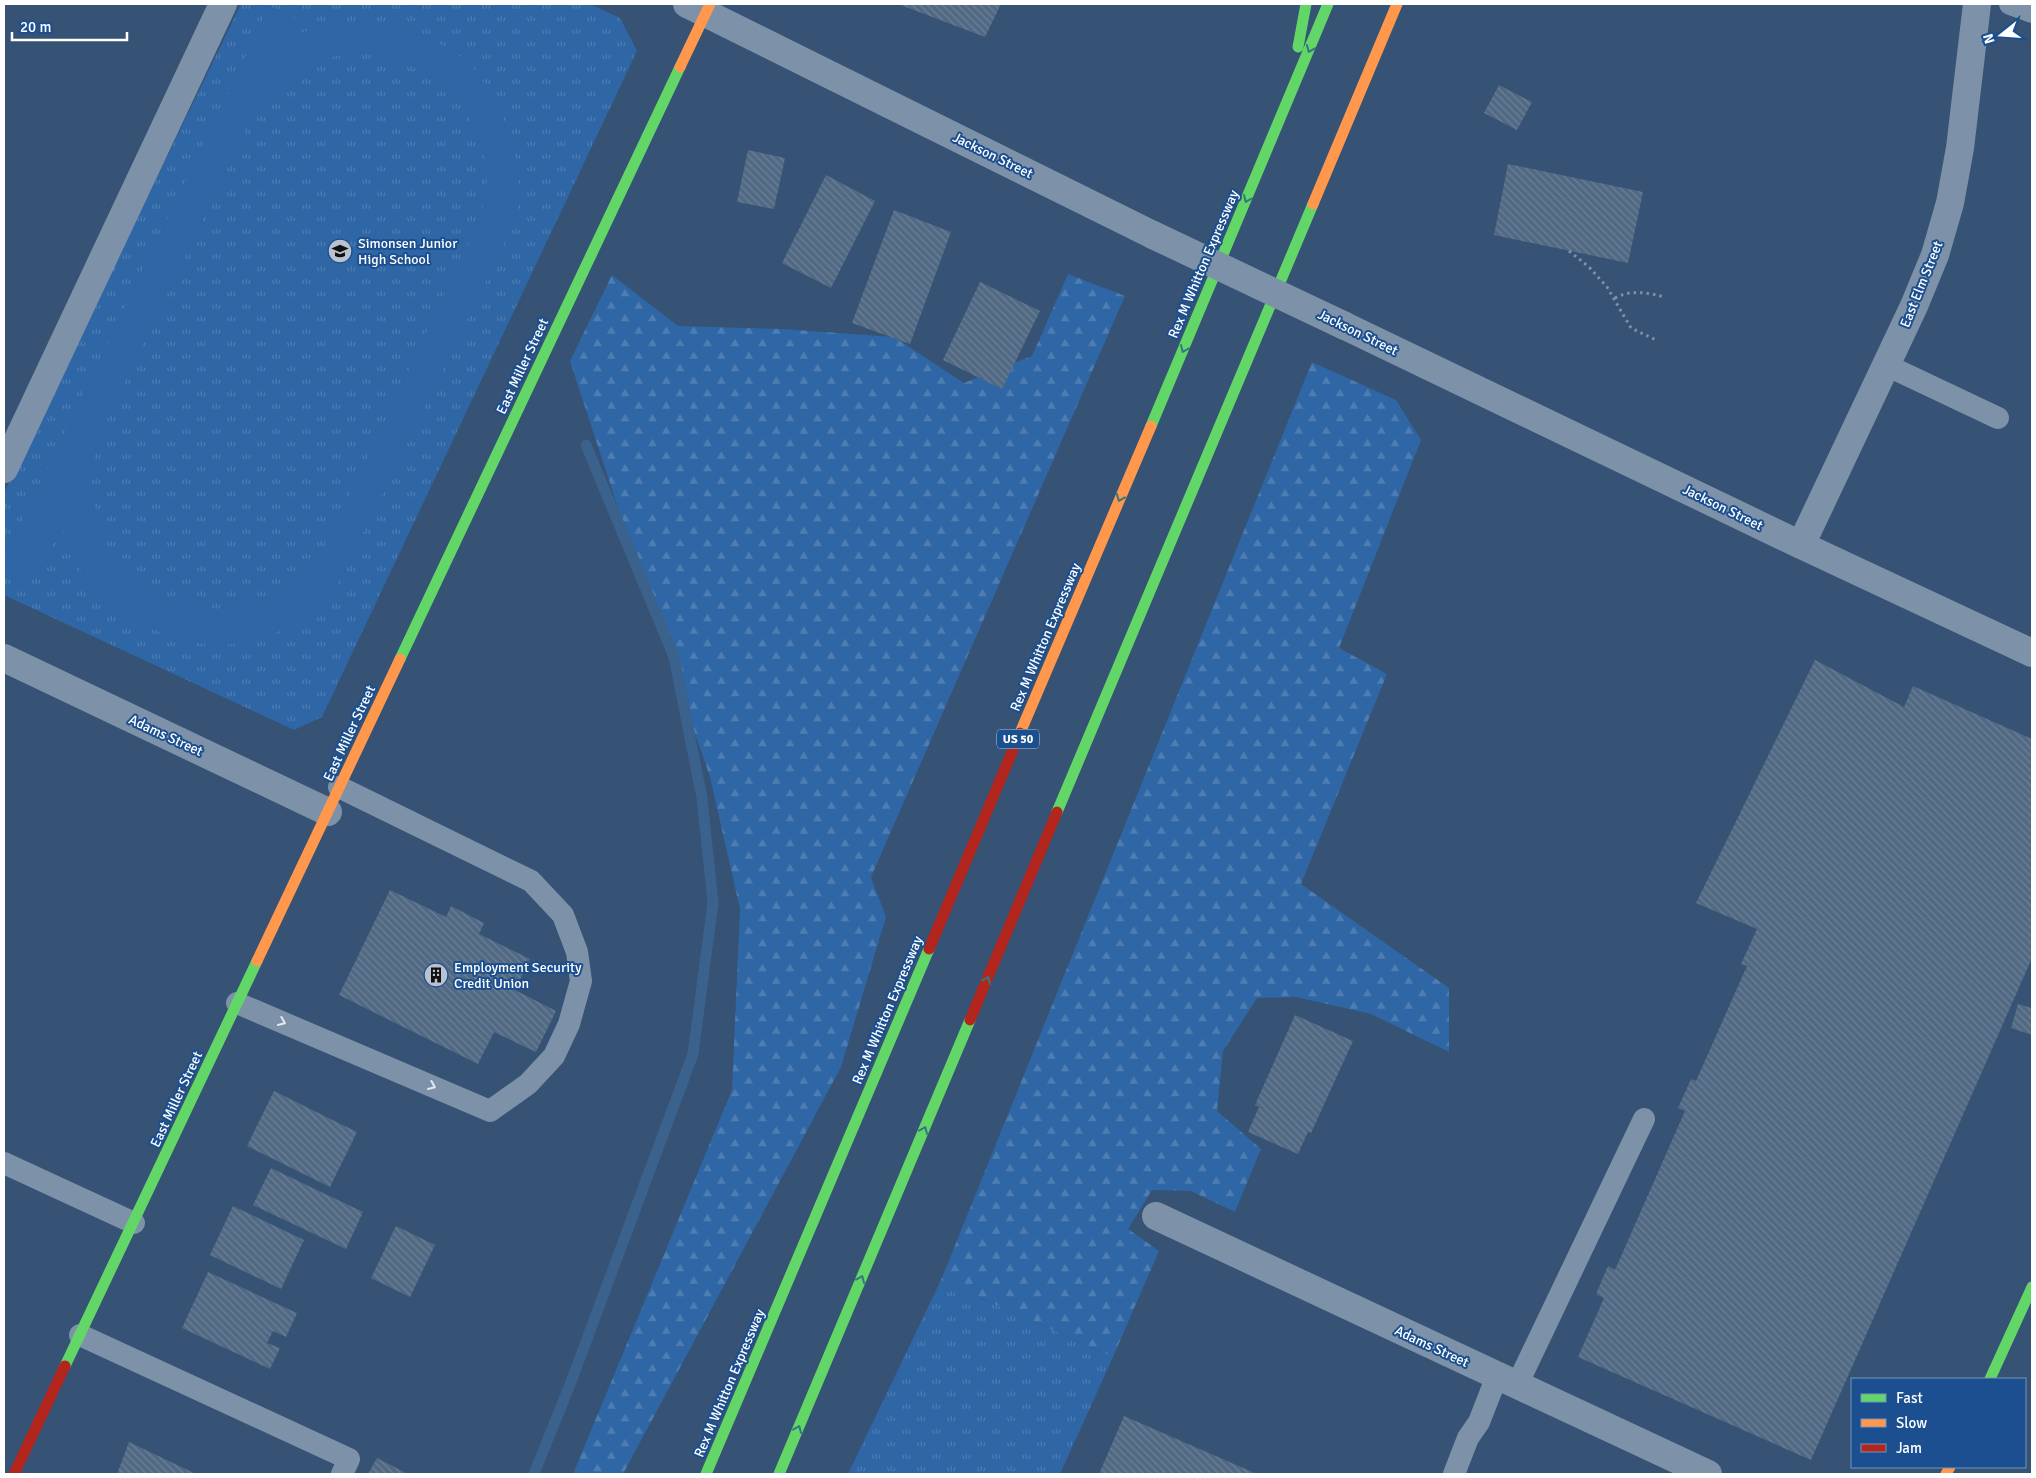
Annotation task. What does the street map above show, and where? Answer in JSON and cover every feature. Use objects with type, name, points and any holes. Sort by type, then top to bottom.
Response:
[{"type":"main road","points":[[1287,105],[1306,4]]},
{"type":"main road","name":"Rex M Whitton Expressway","points":[[706,1474],[1287,105],[1328,4]]},
{"type":"main road","points":[[779,1474],[1396,4]]},
{"type":"main road","name":"East Miller Street","points":[[14,1474],[328,812],[701,7]]},
{"type":"main road","points":[[1990,1378],[2032,1287]]},
{"type":"street","points":[[4,468],[223,4]]},
{"type":"street","name":"East Elm Street","points":[[1801,545],[1886,365],[1935,255],[1950,203],[1960,148],[1977,4]]},
{"type":"street","name":"Jackson Street","points":[[701,7],[1153,234],[1801,545],[2032,653]]},
{"type":"street","name":"Adams Street","points":[[4,658],[328,812]]},
{"type":"street","name":"Adams Street","points":[[1156,1216],[1708,1474]]},
{"type":"lane","points":[[2010,4],[2032,12]]},
{"type":"lane","points":[[1886,365],[1998,418]]},
{"type":"lane","points":[[238,1003],[490,1111],[528,1084],[554,1056],[569,1024],[582,981],[577,952],[563,915],[531,881],[339,787]]},
{"type":"lane","points":[[1454,1474],[1468,1438],[1507,1381],[1644,1119]]},
{"type":"lane","points":[[4,1163],[134,1223]]},
{"type":"lane","points":[[80,1335],[349,1459],[342,1474]]},
{"type":"path","points":[[1568,251],[1589,267],[1614,298],[1631,328],[1656,340]]},
{"type":"path","points":[[1614,298],[1622,293],[1636,292],[1665,297]]},
{"type":"green space","name":"Simonsen Junior High School","points":[[241,4],[590,4],[620,18],[637,51],[322,717],[294,730],[4,595],[4,493]]},
{"type":"green space","points":[[270,6],[300,21],[294,36],[317,27],[341,22],[376,23],[412,32],[430,39],[461,57],[474,69],[499,110],[513,148],[519,189],[516,214],[510,232],[336,588],[321,605],[293,624],[257,640],[226,644],[201,643],[155,630],[133,619],[113,604],[80,569],[61,528],[34,579],[4,566],[4,559]],"holes":[[[358,52],[396,59],[421,70],[446,87],[463,108],[477,135],[485,163],[486,191],[479,221],[325,547],[309,573],[280,594],[254,602],[216,609],[186,604],[155,592],[132,574],[109,549],[96,517],[90,478],[97,440],[258,104],[286,78],[310,63]]]},
{"type":"green space","points":[[1068,274],[1125,296],[871,877],[886,917],[841,1067],[623,1474],[573,1474],[732,1090],[740,909],[710,777],[640,575],[570,361],[612,275],[678,326],[783,329],[894,337],[964,383],[1032,356]]},
{"type":"green space","points":[[1312,362],[1396,400],[1421,440],[1339,648],[1387,674],[1301,884],[1449,988],[1449,1052],[1371,1014],[1296,997],[1257,998],[1223,1051],[1217,1111],[1261,1149],[1235,1212],[1191,1191],[1152,1190],[1128,1229],[1159,1251],[1113,1357],[941,1280]]},
{"type":"green space","points":[[941,1280],[1113,1357],[1060,1474],[848,1474]]},
{"type":"building","points":[[898,4],[1001,4],[985,37]]},
{"type":"building","points":[[1499,85],[1532,102],[1517,130],[1484,113]]},
{"type":"building","points":[[748,150],[785,158],[774,209],[737,202]]},
{"type":"building","points":[[1508,164],[1643,192],[1628,263],[1494,235]]},
{"type":"building","points":[[826,175],[875,201],[831,288],[782,263]]},
{"type":"building","points":[[894,210],[951,232],[910,344],[852,323]]},
{"type":"building","points":[[980,282],[1040,311],[1002,389],[943,360]]},
{"type":"building","points":[[1815,660],[1904,707],[1913,686],[2032,739],[2032,958],[1811,1460],[1578,1357],[1604,1298],[1596,1294],[1608,1266],[1615,1270],[1685,1111],[1678,1108],[1691,1079],[1696,1081],[1747,966],[1741,964],[1757,929],[1696,903]]},
{"type":"building","name":"Employment Security Credit Union","points":[[390,890],[446,917],[451,906],[484,923],[479,934],[530,959],[515,990],[556,1011],[536,1052],[494,1032],[478,1064],[339,995]]},
{"type":"building","points":[[2018,1004],[2032,1008],[2032,1035],[2011,1028]]},
{"type":"building","points":[[1295,1015],[1353,1041],[1311,1133],[1308,1132],[1298,1154],[1248,1132],[1259,1107],[1255,1105]]},
{"type":"building","points":[[274,1091],[357,1132],[330,1187],[247,1146]]},
{"type":"building","points":[[271,1168],[363,1212],[346,1249],[253,1205]]},
{"type":"building","points":[[233,1206],[304,1240],[281,1289],[210,1255]]},
{"type":"building","points":[[396,1226],[435,1245],[410,1297],[371,1278]]},
{"type":"building","points":[[208,1272],[297,1313],[286,1337],[273,1331],[267,1343],[280,1348],[270,1369],[182,1328]]},
{"type":"building","points":[[1124,1416],[1257,1474],[1099,1474]]},
{"type":"building","points":[[129,1442],[196,1474],[117,1474]]},
{"type":"building","points":[[377,1458],[408,1474],[368,1474]]},
{"type":"waterway","points":[[534,1474],[571,1382],[693,1054],[713,903],[702,798],[674,657],[586,445]]},
{"type":"traffic: fast","points":[[1298,47],[1306,4]]},
{"type":"traffic: fast","points":[[1151,426],[1328,4]]},
{"type":"traffic: fast","points":[[400,659],[680,67]]},
{"type":"traffic: fast","points":[[1057,812],[1313,204]]},
{"type":"traffic: fast","points":[[706,1474],[929,949]]},
{"type":"traffic: fast","points":[[65,1366],[257,961]]},
{"type":"traffic: fast","points":[[779,1474],[970,1020]]},
{"type":"traffic: fast","points":[[1990,1378],[2032,1287]]},
{"type":"traffic: slow","points":[[680,67],[710,4]]},
{"type":"traffic: slow","points":[[1313,204],[1397,4]]},
{"type":"traffic: slow","points":[[1020,733],[1151,426]]},
{"type":"traffic: slow","points":[[257,961],[400,659]]},
{"type":"traffic: slow","points":[[1946,1474],[1949,1468]]},
{"type":"traffic: jam","points":[[929,949],[1020,733]]},
{"type":"traffic: jam","points":[[970,1020],[1057,812]]},
{"type":"traffic: jam","points":[[14,1474],[65,1366]]},
{"type":"place","name":"Simonsen Junior High School","points":[[340,251]]},
{"type":"place","name":"Employment Security Credit Union","points":[[436,975]]}]
